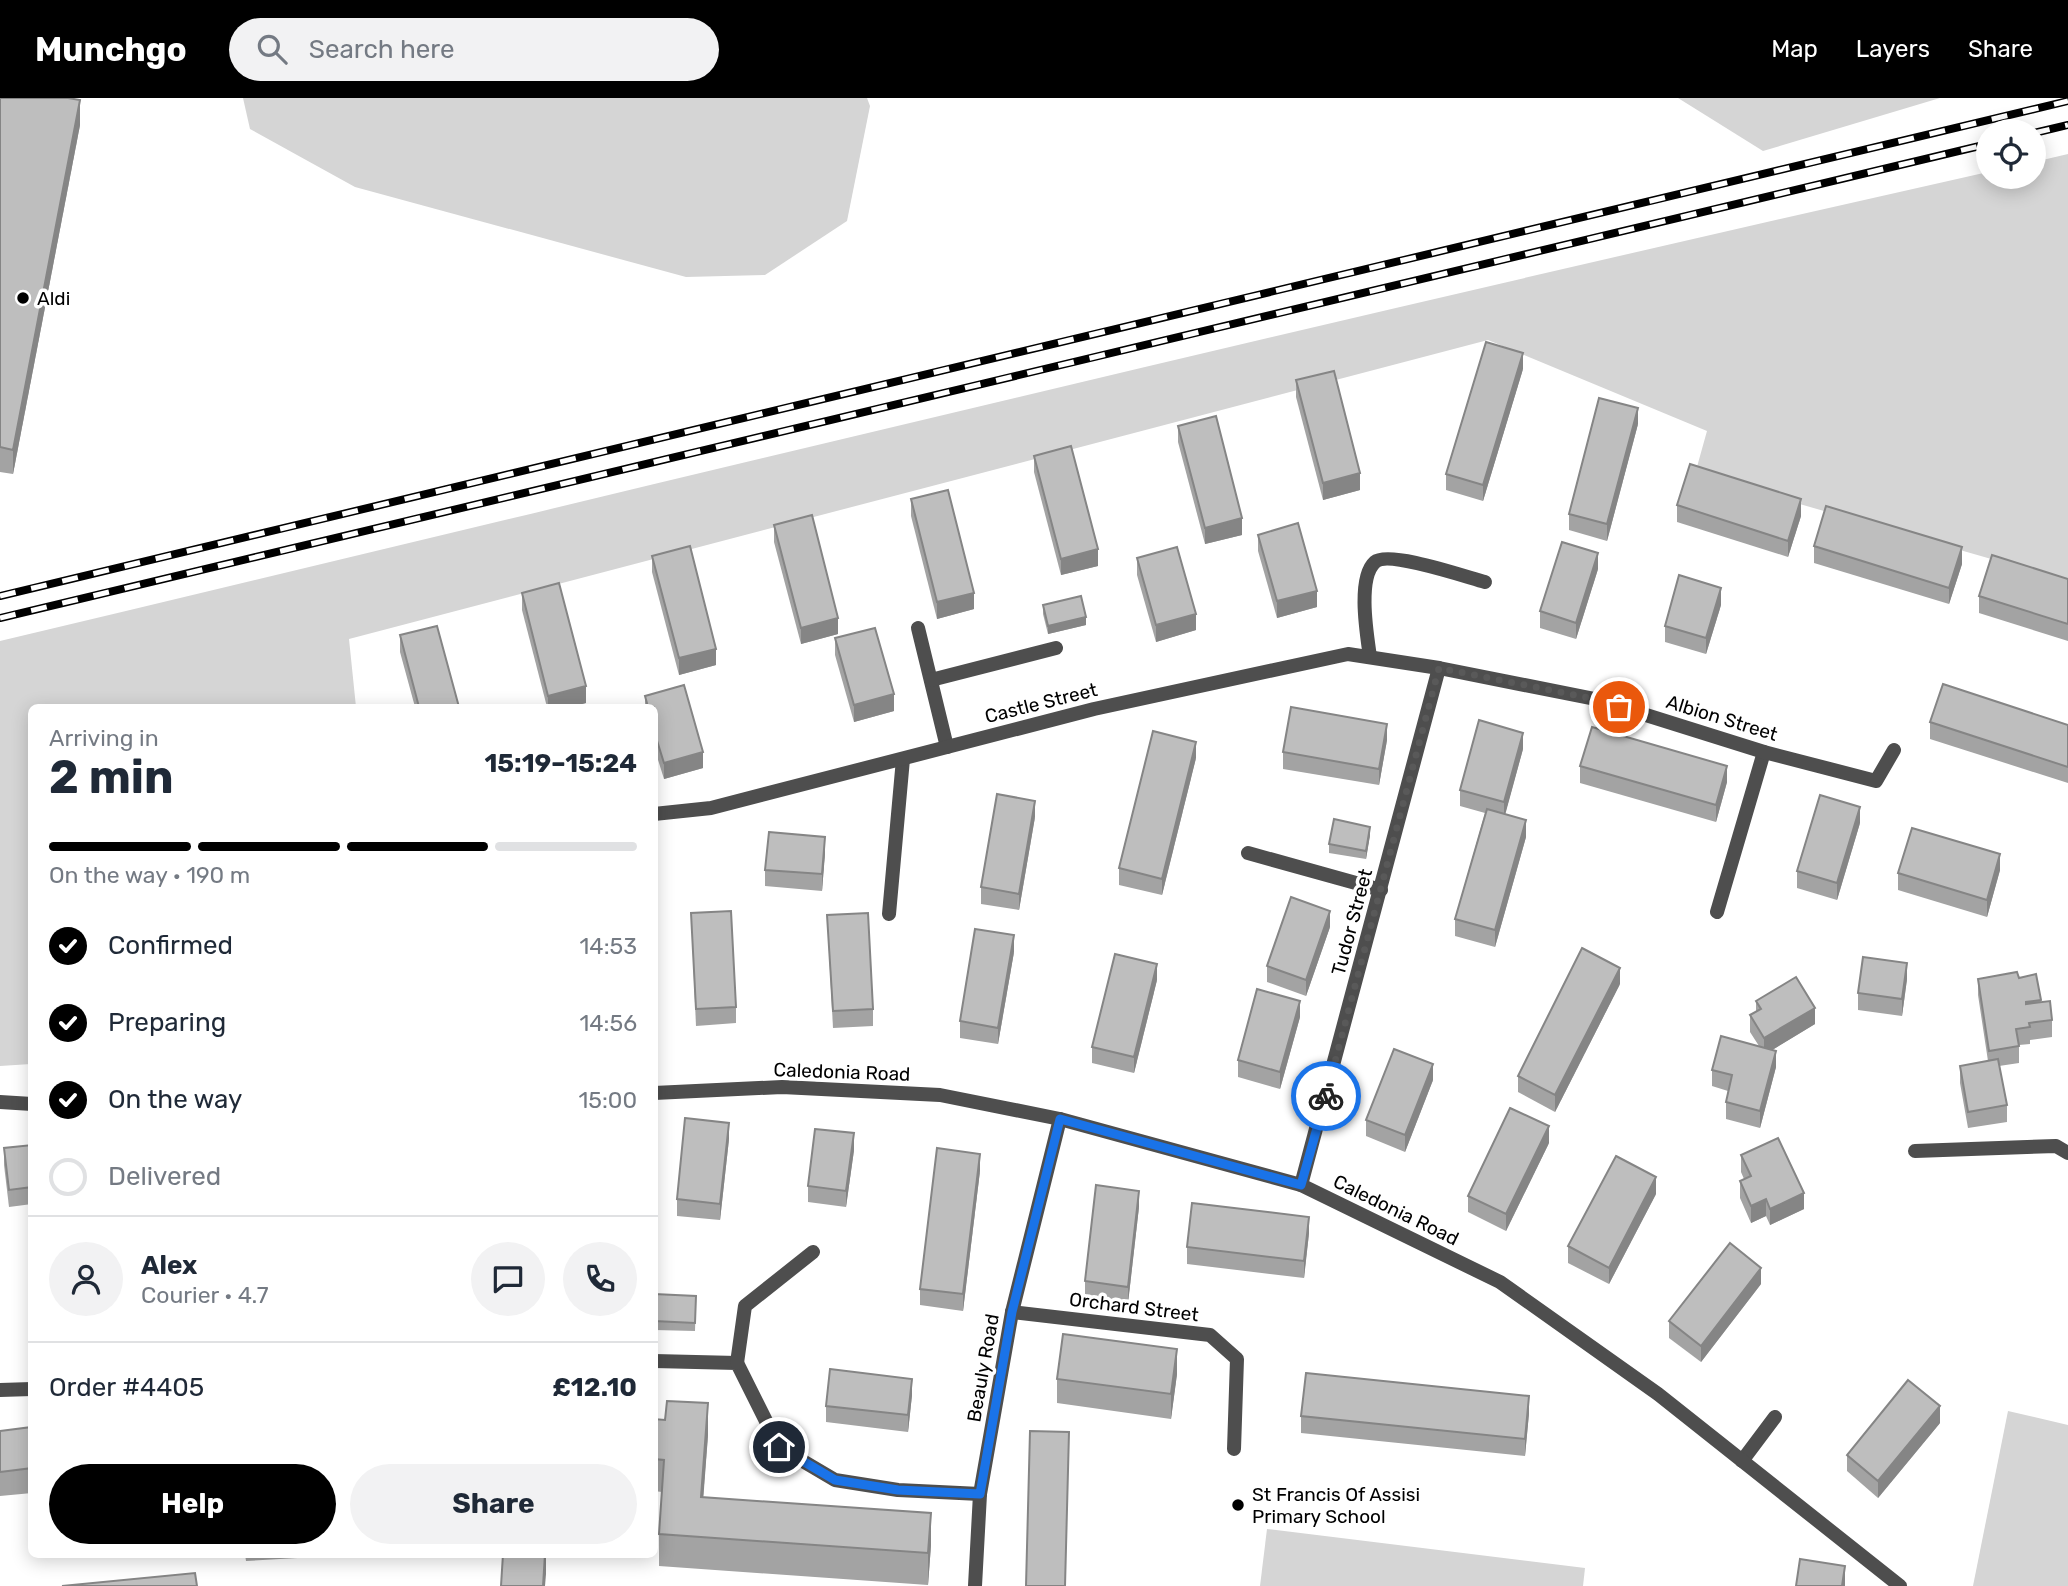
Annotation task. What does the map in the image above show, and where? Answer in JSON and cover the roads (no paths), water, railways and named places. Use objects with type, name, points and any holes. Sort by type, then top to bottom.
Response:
[{"type":"street","points":[[1370,657],[1364,589],[1374,562],[1383,558],[1399,559],[1485,582]]},
{"type":"street","points":[[918,628],[947,747]]},
{"type":"street","points":[[931,680],[1056,648]]},
{"type":"street","name":"Castle Street","points":[[658,814],[711,808],[1094,709],[1348,654],[1439,668]]},
{"type":"street","name":"Albion Street","points":[[1439,668],[1595,699],[1765,752],[1877,781],[1894,750]]},
{"type":"street","name":"Tudor Street","points":[[1301,1185],[1439,668]]},
{"type":"street","points":[[1717,912],[1765,752]]},
{"type":"street","points":[[889,914],[903,759]]},
{"type":"street","points":[[1248,853],[1381,890]]},
{"type":"street","name":"Caledonia Road","points":[[658,1093],[782,1087],[940,1095],[1060,1119],[1301,1185],[1500,1282],[1658,1394],[1900,1586]]},
{"type":"street","points":[[0,1102],[28,1104]]},
{"type":"street","name":"Beauly Road","points":[[975,1586],[980,1494],[1012,1312],[1060,1119]]},
{"type":"street","points":[[1915,1151],[2056,1146],[2068,1153]]},
{"type":"street","points":[[813,1252],[744,1306],[737,1363],[779,1447],[835,1480],[898,1490],[980,1494]]},
{"type":"street","name":"Orchard Street","points":[[1012,1312],[1210,1335],[1237,1359],[1234,1449]]},
{"type":"street","points":[[658,1361],[737,1363]]},
{"type":"street","points":[[0,1390],[28,1389]]},
{"type":"street","points":[[1742,1461],[1775,1417]]},
{"type":"railway","points":[[0,596],[2068,101]]},
{"type":"railway","points":[[2046,130],[2068,125]]},
{"type":"railway","points":[[0,618],[1976,147]]},
{"type":"place","name":"Aldi","points":[[23,298]]},
{"type":"place","name":"St Francis Of Assisi Primary School","points":[[1238,1505]]}]
